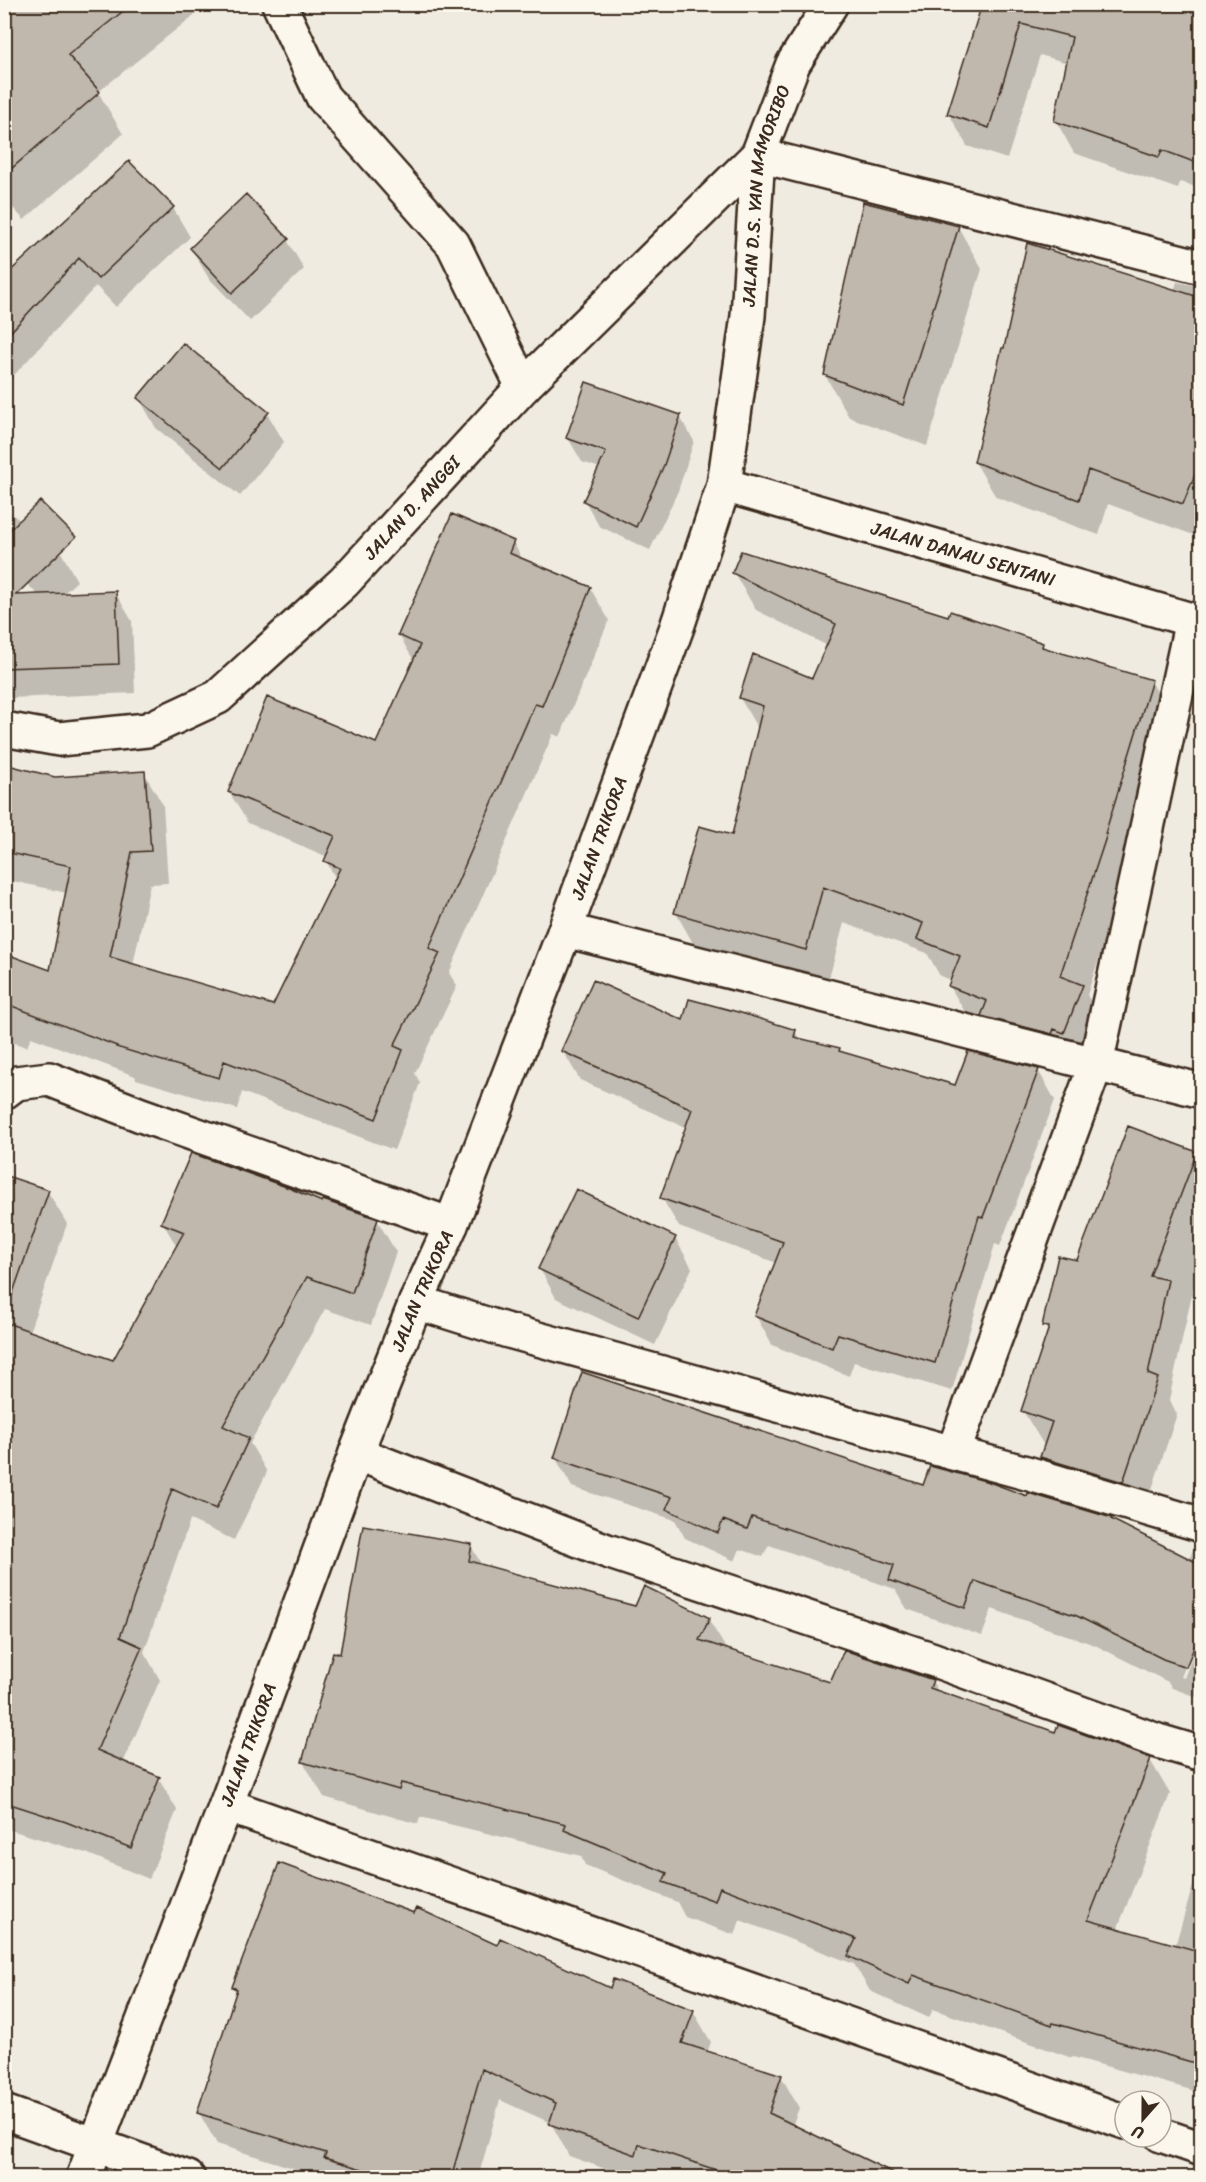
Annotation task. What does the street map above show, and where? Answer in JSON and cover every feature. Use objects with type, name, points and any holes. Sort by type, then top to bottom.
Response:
[{"type":"street","points":[[279,4],[323,96],[453,244],[523,387]]},
{"type":"street","name":"JALAN D.S. YAN MAMORIBO","points":[[737,398],[748,316],[758,155],[793,64],[831,4]]},
{"type":"street","points":[[758,155],[1202,267]]},
{"type":"street","name":"JALAN D. ANGGI","points":[[4,729],[59,739],[147,730],[218,697],[344,582],[523,387],[758,155]]},
{"type":"street","name":"JALAN TRIKORA","points":[[83,2178],[226,1805],[356,1453],[416,1302],[451,1225],[565,930],[677,627],[724,485],[737,398]]},
{"type":"street","name":"JALAN DANAU SENTANI","points":[[724,485],[1197,622]]},
{"type":"street","points":[[953,1453],[1096,1064],[1197,622]]},
{"type":"street","points":[[565,930],[1202,1090]]},
{"type":"street","points":[[4,1092],[16,1083],[49,1079],[141,1115],[451,1225]]},
{"type":"street","points":[[416,1302],[505,1330],[953,1453],[1202,1525]]},
{"type":"street","points":[[356,1453],[607,1551],[922,1656],[1158,1741],[1202,1754]]},
{"type":"street","points":[[226,1805],[1113,2118]]},
{"type":"street","points":[[4,2112],[188,2178]]},
{"type":"street","points":[[1173,2139],[1202,2149]]},
{"type":"building","points":[[4,4],[132,4],[68,55],[100,92],[4,175]]},
{"type":"building","points":[[982,4],[1202,4],[1202,165],[1162,150],[1159,157],[1054,121],[1072,37],[1021,24],[989,128],[947,114]]},
{"type":"building","points":[[129,161],[174,207],[98,279],[79,258],[4,339],[4,277]]},
{"type":"building","points":[[246,194],[289,239],[232,293],[190,248]]},
{"type":"building","points":[[863,202],[959,226],[903,405],[824,375]]},
{"type":"building","points":[[1027,243],[1202,298],[1202,457],[1183,504],[1088,470],[1079,500],[974,462],[1002,348],[1004,348]]},
{"type":"building","points":[[183,343],[269,412],[223,468],[137,398]]},
{"type":"building","points":[[586,382],[681,415],[664,465],[636,527],[583,501],[606,452],[566,438]]},
{"type":"building","points":[[40,501],[76,537],[16,595],[116,591],[119,664],[4,668],[4,535]]},
{"type":"building","points":[[452,514],[514,541],[509,553],[591,587],[542,706],[535,704],[429,948],[440,953],[394,1046],[403,1050],[376,1119],[224,1061],[219,1078],[116,1047],[4,1003],[4,953],[50,970],[71,866],[4,852],[4,764],[55,777],[145,771],[151,851],[132,852],[110,957],[273,1005],[340,868],[324,861],[335,836],[228,792],[267,697],[376,743],[420,645],[398,635]]},
{"type":"building","points":[[741,551],[948,616],[950,611],[1043,643],[1042,647],[1152,680],[1105,834],[1107,834],[1060,976],[1083,985],[1064,1033],[1054,1029],[1052,1034],[981,1016],[987,1001],[948,986],[960,956],[917,939],[923,923],[823,887],[806,950],[674,913],[699,826],[732,835],[763,706],[739,698],[753,654],[812,678],[836,624],[732,573]]},
{"type":"building","points":[[593,980],[683,1020],[689,999],[796,1030],[794,1037],[840,1048],[839,1051],[955,1085],[968,1051],[1039,1069],[983,1217],[979,1216],[935,1363],[838,1334],[832,1348],[754,1316],[783,1242],[660,1198],[692,1109],[561,1051]]},
{"type":"building","points":[[1128,1126],[1197,1152],[1150,1276],[1168,1280],[1148,1374],[1158,1378],[1123,1482],[1040,1457],[1052,1422],[1021,1411],[1049,1327],[1042,1326],[1058,1256],[1077,1260]]},
{"type":"building","points":[[191,1153],[322,1202],[323,1200],[378,1219],[352,1293],[307,1277],[223,1426],[249,1438],[216,1509],[172,1489],[120,1637],[142,1647],[97,1750],[160,1777],[131,1848],[66,1822],[4,1802],[4,1322],[113,1360],[184,1232],[161,1223]]},
{"type":"building","points":[[4,1175],[49,1190],[10,1301],[4,1300]]},
{"type":"building","points":[[576,1189],[676,1237],[638,1317],[538,1269]]},
{"type":"building","points":[[582,1372],[923,1485],[930,1466],[989,1482],[1027,1496],[1028,1493],[1112,1518],[1202,1565],[1202,1628],[1186,1667],[1163,1659],[1077,1616],[975,1581],[965,1608],[889,1580],[894,1565],[752,1517],[747,1529],[723,1520],[718,1533],[666,1509],[672,1497],[554,1458]]},
{"type":"building","points":[[363,1525],[472,1544],[469,1561],[635,1606],[644,1586],[710,1618],[699,1640],[830,1682],[844,1650],[933,1680],[930,1688],[1055,1732],[1058,1725],[1151,1758],[1088,1920],[1202,1952],[1202,2065],[1053,2023],[1052,2025],[913,1975],[909,1984],[848,1956],[856,1939],[720,1887],[715,1901],[663,1882],[667,1873],[564,1830],[566,1824],[401,1783],[399,1790],[302,1762],[333,1652],[340,1654]]},
{"type":"building","points":[[279,1863],[414,1913],[417,1908],[497,1945],[500,1938],[610,1988],[613,1979],[694,2010],[682,2043],[782,2075],[769,2113],[904,2178],[740,2178],[639,2144],[636,2155],[549,2124],[556,2103],[482,2069],[451,2178],[393,2178],[324,2158],[326,2153],[197,2113],[237,1989],[232,1987]]}]
